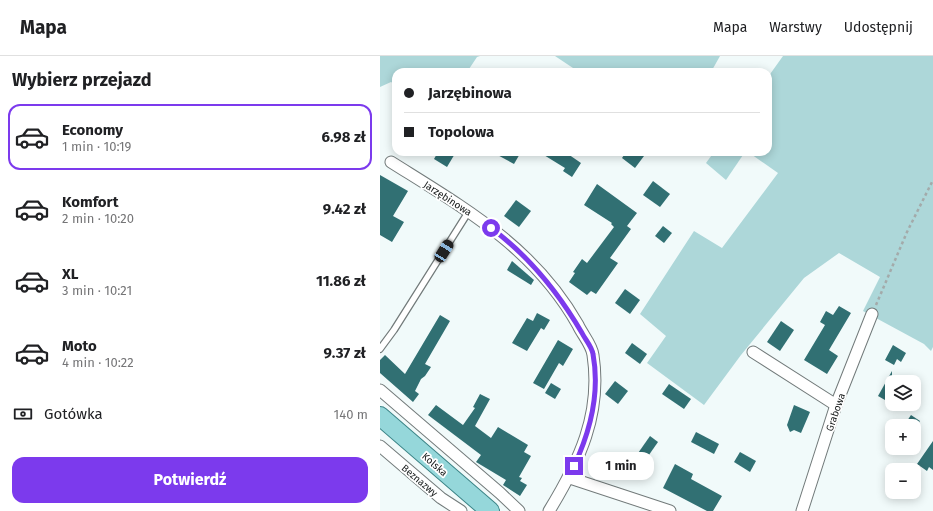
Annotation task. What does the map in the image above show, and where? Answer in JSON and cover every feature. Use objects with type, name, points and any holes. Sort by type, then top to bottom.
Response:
[{"type":"main road","name":"Kolska","points":[[380,416],[490,511]]},
{"type":"street","name":"Jarzębinowa","points":[[391,162],[469,211],[502,236],[529,260],[571,314],[593,353],[595,394],[584,444],[570,478],[549,511]]},
{"type":"street","name":"Grabowa","points":[[802,511],[836,405],[872,314]]},
{"type":"street","points":[[753,352],[836,405]]},
{"type":"street","points":[[380,390],[519,511]]},
{"type":"street","name":"Beznazwy","points":[[380,446],[441,498],[461,511]]},
{"type":"street","points":[[570,478],[670,511]]},
{"type":"lane","points":[[380,348],[394,330],[469,211]]},
{"type":"path","points":[[872,314],[907,232],[933,180]]},
{"type":"shaded area","points":[[380,56],[480,56],[477,57],[470,68],[392,68],[392,83],[380,87]]},
{"type":"shaded area","points":[[555,56],[720,56],[713,68],[573,68]]},
{"type":"shaded area","points":[[783,56],[933,56],[933,347],[931,351],[924,344],[863,311],[880,277],[839,253],[804,278],[741,355],[704,405],[647,363],[666,336],[640,314],[694,231],[722,248],[778,173],[754,156],[772,156],[772,71]]},
{"type":"shaded area","points":[[711,156],[742,156],[726,180],[706,163]]},
{"type":"building","points":[[436,156],[454,156],[447,167],[434,159]]},
{"type":"building","points":[[499,156],[519,156],[514,164]]},
{"type":"building","points":[[546,156],[571,156],[581,163],[572,177],[563,171],[565,168]]},
{"type":"building","points":[[623,156],[644,156],[635,168],[622,158]]},
{"type":"building","points":[[380,175],[408,191],[393,216],[404,222],[392,242],[380,235]]},
{"type":"building","points":[[653,181],[670,194],[660,207],[643,195]]},
{"type":"building","points":[[597,184],[637,213],[627,226],[631,229],[610,258],[618,263],[596,294],[591,291],[587,295],[569,282],[575,273],[573,272],[582,259],[587,263],[614,227],[611,224],[612,223],[584,205]]},
{"type":"building","points":[[516,200],[531,211],[519,227],[504,216]]},
{"type":"building","points":[[663,226],[672,233],[664,243],[655,236]]},
{"type":"building","points":[[512,261],[534,280],[531,285],[507,270]]},
{"type":"building","points":[[625,289],[640,300],[630,314],[615,303]]},
{"type":"building","points":[[839,306],[851,313],[829,350],[838,356],[827,374],[804,360],[825,325],[820,322],[826,311],[833,315]]},
{"type":"building","points":[[537,313],[550,320],[544,330],[541,328],[527,351],[512,343],[527,318],[533,321]]},
{"type":"building","points":[[440,315],[450,321],[425,364],[431,367],[421,379],[415,391],[419,394],[413,402],[380,373],[380,360],[385,355],[405,374]]},
{"type":"building","points":[[781,321],[794,330],[780,351],[767,342]]},
{"type":"building","points":[[558,340],[573,349],[563,366],[559,363],[544,389],[533,383]]},
{"type":"building","points":[[632,343],[647,354],[640,364],[625,353]]},
{"type":"building","points":[[893,345],[906,353],[901,362],[897,359],[894,365],[885,360]]},
{"type":"building","points":[[615,381],[628,391],[618,404],[605,394]]},
{"type":"building","points":[[551,383],[561,389],[555,399],[545,393]]},
{"type":"building","points":[[669,384],[691,399],[684,409],[662,394]]},
{"type":"building","points":[[885,384],[885,400],[878,396]]},
{"type":"building","points":[[480,394],[490,399],[475,426],[491,438],[498,427],[528,445],[524,452],[531,456],[519,477],[522,478],[520,481],[527,485],[520,496],[503,485],[506,480],[476,462],[481,455],[428,415],[436,405],[463,425],[475,408],[473,407]]},
{"type":"building","points":[[794,405],[810,412],[801,433],[794,430],[790,432],[787,425]]},
{"type":"building","points":[[911,415],[917,419],[908,419]]},
{"type":"building","points":[[696,432],[719,444],[714,454],[691,442]]},
{"type":"building","points":[[650,436],[658,442],[644,462],[636,456]]},
{"type":"building","points":[[933,441],[933,470],[929,467],[927,471],[921,467],[921,463],[918,463]]},
{"type":"building","points":[[740,452],[756,461],[750,472],[734,462]]},
{"type":"building","points":[[675,464],[693,474],[691,479],[722,496],[713,511],[707,511],[663,488]]},
{"type":"route","points":[[491,228],[529,260],[538,270],[571,314],[593,353],[596,389],[595,398],[584,444],[574,466]]}]
